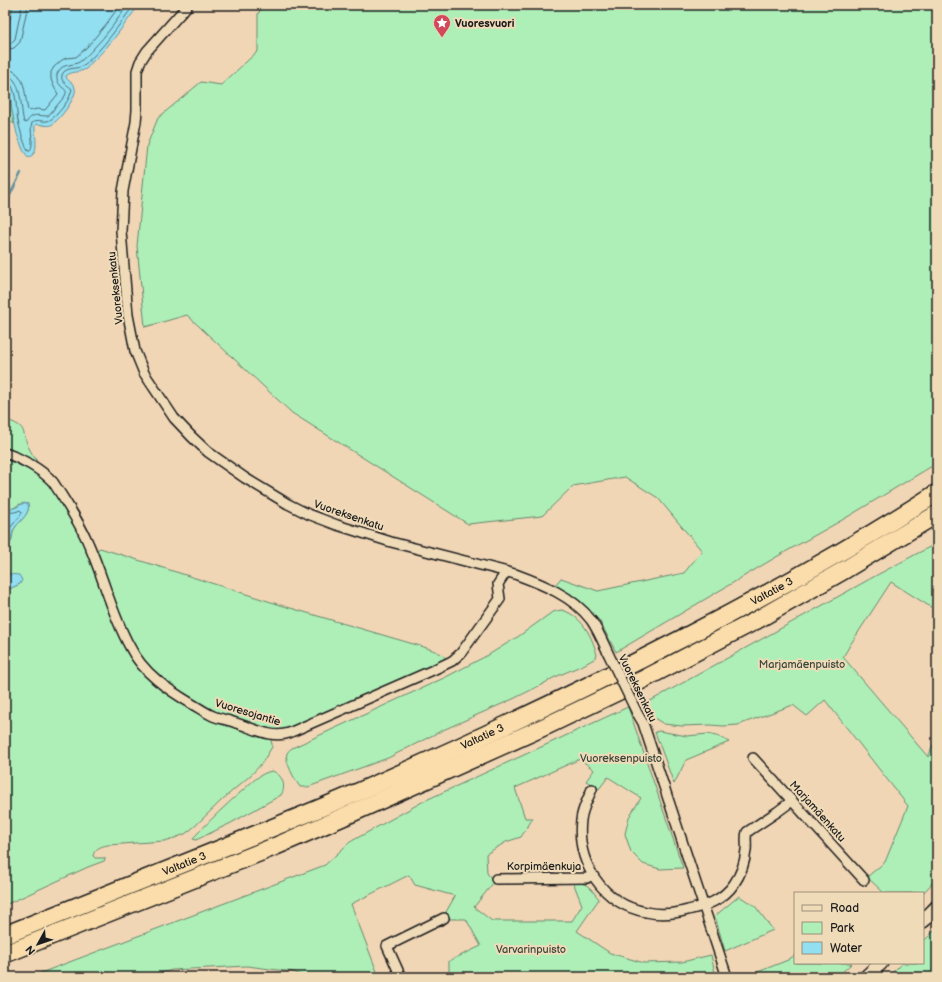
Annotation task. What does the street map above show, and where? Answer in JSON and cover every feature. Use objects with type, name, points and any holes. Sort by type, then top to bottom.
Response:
[{"type":"highway","name":"Valtatie 3","points":[[5,935],[204,856],[344,798],[464,745],[538,710],[634,664],[746,606],[838,554],[937,493]]},
{"type":"highway","name":"Valtatie 3","points":[[5,954],[276,846],[387,798],[546,726],[642,680],[755,621],[846,569],[937,514]]},
{"type":"main road","points":[[924,920],[937,907]]},
{"type":"main road","points":[[866,977],[879,964]]},
{"type":"street","name":"Vuoreksenkatu","points":[[188,5],[147,51],[140,62],[137,72],[136,122],[123,192],[121,231],[128,315],[135,350],[144,373],[174,418],[192,437],[225,465],[288,504],[308,514],[384,540],[515,574],[532,580],[570,600],[591,620],[643,723],[727,977]]},
{"type":"street","name":"Vuoresojantie","points":[[5,453],[40,470],[48,476],[55,485],[85,536],[121,629],[130,648],[144,668],[167,688],[214,716],[269,734],[279,735],[289,733],[452,661],[461,653],[500,599],[498,584],[506,572]]},
{"type":"street","name":"Marjamäenkatu","points":[[753,758],[864,880]]},
{"type":"street","points":[[592,789],[582,813],[580,838],[584,857],[592,876],[613,898],[640,911],[657,914],[673,913],[703,906],[714,902],[726,893],[738,877],[745,860],[747,832],[792,801]]},
{"type":"street","name":"Korpimäenkuja","points":[[496,879],[587,878],[592,876]]},
{"type":"street","points":[[401,977],[387,946],[444,918]]},
{"type":"green space","points":[[5,5],[13,5],[5,44]]},
{"type":"green space","points":[[263,5],[937,5],[937,463],[616,652],[599,620],[555,585],[561,578],[598,591],[684,573],[702,551],[658,498],[625,477],[573,486],[542,516],[468,524],[292,413],[187,315],[145,327],[137,246],[147,145],[158,118],[201,82],[221,85],[258,51],[258,14]]},
{"type":"green space","points":[[5,79],[10,93],[14,124],[5,116]]},
{"type":"green space","points":[[5,419],[21,427],[26,442],[37,462],[36,463],[5,451]]},
{"type":"green space","points":[[5,459],[28,469],[51,486],[83,538],[123,638],[170,693],[270,738],[272,747],[262,763],[252,774],[185,834],[164,841],[108,845],[100,847],[95,851],[93,856],[95,858],[105,858],[104,861],[5,905],[5,591],[20,584],[7,571],[7,564],[9,545],[14,529],[28,511],[28,504],[20,504],[12,509],[5,506]]},
{"type":"green space","name":"Marjamäenpuisto","points":[[937,543],[937,611],[891,582],[843,657],[928,757],[937,736],[937,878],[924,892],[883,892],[867,877],[885,862],[908,806],[825,700],[807,716],[793,705],[738,725],[724,726],[682,726],[664,724],[649,715],[643,705]]},
{"type":"green space","points":[[100,548],[287,607],[427,648],[441,654],[446,660],[288,729],[269,729],[218,715],[175,690],[146,667],[128,638],[96,551]]},
{"type":"green space","points":[[562,610],[569,613],[581,622],[589,634],[597,655],[594,659],[513,699],[443,730],[388,758],[308,787],[300,787],[290,770],[287,761],[287,753],[292,748],[446,677],[490,654],[519,636],[551,613]]},
{"type":"green space","points":[[628,707],[683,868],[660,869],[643,864],[631,852],[625,834],[629,817],[641,798],[608,777],[599,789],[586,781],[594,770],[580,759],[515,788],[525,818],[533,818],[521,837],[506,842],[486,854],[487,873],[494,882],[474,907],[492,921],[572,921],[582,905],[573,882],[583,884],[589,887],[599,899],[577,931],[610,953],[644,963],[682,962],[711,955],[715,973],[708,977],[449,977],[449,961],[481,946],[466,919],[450,919],[446,912],[455,896],[415,885],[409,875],[351,904],[379,977],[304,977],[294,972],[247,966],[172,970],[146,977],[30,977],[325,865],[350,842],[424,801]]},
{"type":"green space","points":[[659,731],[687,736],[708,734],[720,737],[729,742],[686,760],[674,784],[655,732]]},
{"type":"green space","points":[[272,771],[281,778],[284,788],[281,795],[231,823],[196,840],[193,839],[213,817],[252,782],[260,776]]},
{"type":"green space","points":[[739,896],[755,906],[773,930],[725,951],[715,916]]},
{"type":"green space","points":[[937,928],[937,977],[888,977],[901,964],[924,964],[924,941]]},
{"type":"green space","points":[[794,956],[794,964],[851,964],[837,977],[745,977],[788,960]]},
{"type":"water","points":[[13,5],[139,5],[111,42],[86,69],[70,73],[66,76],[75,88],[74,97],[59,119],[54,123],[51,125],[35,125],[36,148],[32,155],[28,157],[23,150],[17,134],[10,93],[5,79],[5,44]]},
{"type":"water","points":[[24,503],[28,504],[28,511],[13,531],[9,545],[7,562],[9,574],[19,575],[22,580],[20,584],[5,591],[5,506],[13,508]]},
{"type":"waterway","points":[[5,205],[21,173]]},
{"type":"waterway","points":[[5,443],[6,450]]},
{"type":"waterway","points":[[5,495],[6,460]]},
{"type":"place","name":"Vuoresvuori","points":[[442,38]]},
{"type":"park label","name":"Vuoreksenpuisto","points":[[621,758]]},
{"type":"park label","name":"Varvarinpuisto","points":[[531,949]]}]
